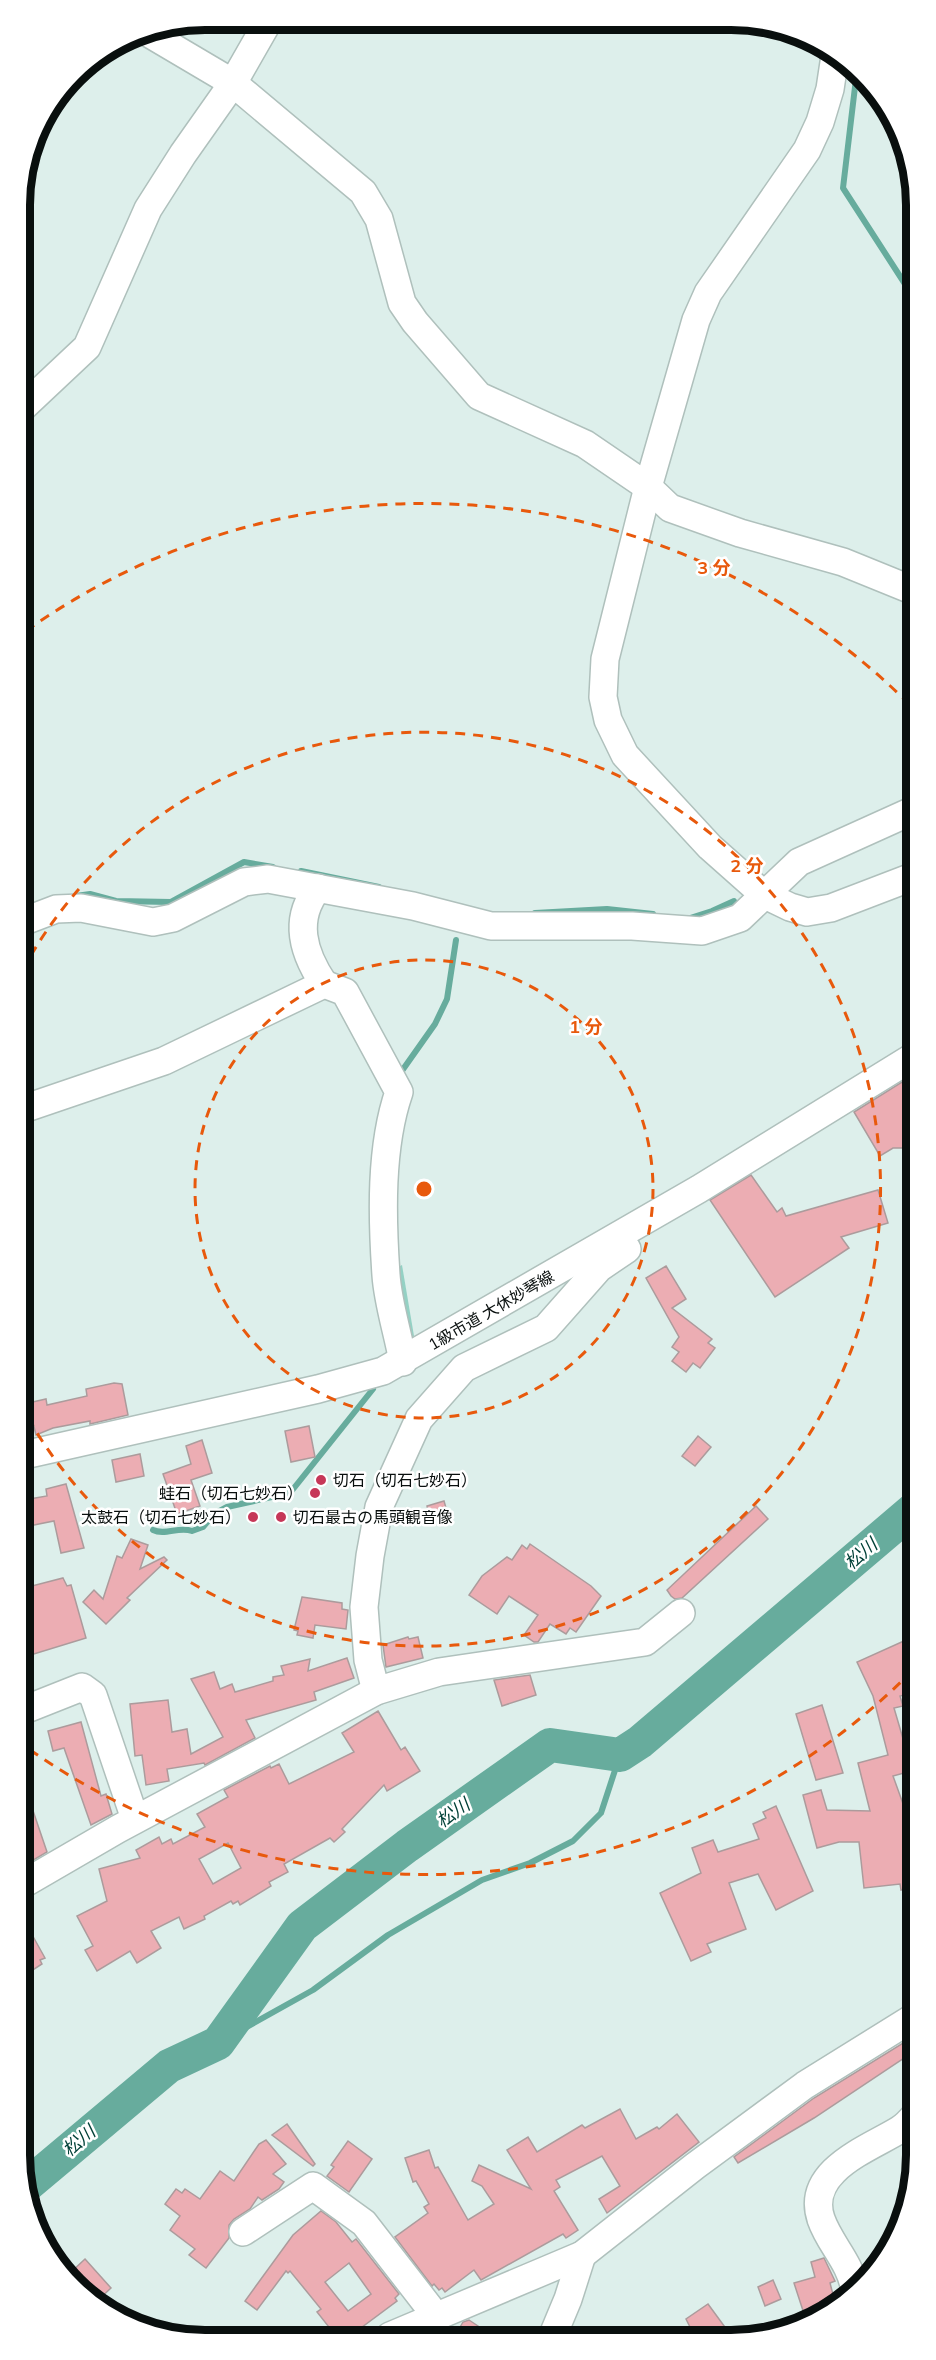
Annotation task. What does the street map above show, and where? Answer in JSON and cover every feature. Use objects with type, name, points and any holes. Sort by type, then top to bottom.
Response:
[{"type":"street","points":[[30,401],[87,347],[148,209],[233,83],[263,30]]},
{"type":"street","points":[[156,37],[233,83],[363,192],[378,219],[402,303],[415,322],[479,396],[585,444],[648,487],[670,508],[740,533],[843,562],[906,588]]},
{"type":"street","points":[[834,64],[830,90],[820,122],[807,150],[708,293],[700,311],[648,487],[602,679],[608,720],[625,755],[710,848],[763,894],[790,908],[807,912],[831,908],[906,879]]},
{"type":"street","points":[[30,919],[56,909],[81,908],[153,922],[173,918],[244,882],[268,879],[413,906],[491,926],[632,926],[702,931],[740,918],[763,894],[800,862],[906,814]]},
{"type":"street","points":[[318,888],[307,901],[303,924],[305,946],[314,969],[324,984],[345,992],[399,1092],[390,1118],[384,1148],[386,1277],[403,1362]]},
{"type":"street","points":[[30,1107],[164,1061],[324,984]]},
{"type":"street","name":"1級市道 大休妙琴線","points":[[30,1454],[318,1389],[383,1371],[403,1362],[699,1189],[906,1061]]},
{"type":"street","points":[[376,1691],[368,1660],[364,1606],[370,1556],[379,1507],[419,1419],[464,1368],[546,1328],[599,1269],[684,1208],[699,1189]]},
{"type":"street","points":[[30,1880],[135,1820],[376,1691],[439,1672],[645,1642],[681,1613]]},
{"type":"street","points":[[30,1708],[82,1687],[93,1695],[135,1820]]},
{"type":"street","points":[[404,2330],[582,2255],[695,2166],[806,2085],[906,2022]]},
{"type":"street","points":[[852,2281],[847,2264],[821,2219],[819,2203],[824,2186],[841,2163],[906,2125]]},
{"type":"street","points":[[243,2232],[313,2186],[364,2223],[436,2316]]},
{"type":"street","points":[[555,2330],[582,2255]]},
{"type":"green space","points":[[402,1265],[414,1336],[405,1344],[391,1271]]},
{"type":"building","points":[[902,1082],[906,1089],[906,1148],[893,1148],[880,1156],[854,1112]]},
{"type":"building","points":[[751,1175],[777,1212],[782,1208],[786,1216],[878,1190],[888,1223],[841,1237],[849,1248],[775,1297],[710,1200]]},
{"type":"building","points":[[666,1266],[686,1299],[672,1308],[712,1339],[708,1343],[715,1348],[700,1368],[693,1363],[686,1372],[672,1361],[679,1352],[672,1347],[679,1337],[646,1278]]},
{"type":"building","points":[[114,1383],[122,1384],[128,1415],[90,1424],[90,1421],[53,1428],[36,1435],[30,1403],[46,1399],[47,1405],[87,1396],[86,1389]]},
{"type":"building","points":[[309,1426],[315,1457],[291,1462],[285,1431]]},
{"type":"building","points":[[698,1436],[711,1447],[695,1466],[682,1456]]},
{"type":"building","points":[[202,1440],[212,1473],[191,1480],[200,1506],[177,1514],[163,1474],[191,1464],[186,1446]]},
{"type":"building","points":[[140,1454],[144,1476],[116,1482],[112,1460]]},
{"type":"building","points":[[66,1484],[84,1548],[61,1553],[54,1521],[30,1526],[30,1499],[47,1496],[46,1489]]},
{"type":"building","points":[[444,1501],[448,1515],[431,1520],[427,1506]]},
{"type":"building","points":[[756,1506],[768,1519],[682,1598],[675,1599],[671,1596],[667,1590]]},
{"type":"building","points":[[131,1539],[148,1545],[140,1569],[164,1557],[167,1560],[127,1598],[130,1600],[106,1624],[83,1602],[94,1590],[103,1599],[117,1556],[122,1558]]},
{"type":"building","points":[[530,1544],[591,1586],[601,1596],[576,1632],[570,1628],[566,1634],[550,1624],[538,1642],[534,1642],[524,1635],[538,1615],[509,1596],[497,1614],[469,1595],[482,1576],[507,1557],[512,1560],[522,1545],[527,1549]]},
{"type":"building","points":[[63,1578],[67,1586],[71,1585],[86,1638],[30,1655],[30,1586]]},
{"type":"building","points":[[302,1597],[342,1603],[342,1609],[348,1610],[346,1629],[315,1625],[313,1638],[297,1635],[298,1631],[294,1630]]},
{"type":"building","points":[[408,1637],[409,1639],[418,1637],[423,1658],[386,1667],[383,1645]]},
{"type":"building","points":[[906,1640],[906,1695],[900,1696],[903,1706],[894,1708],[906,1744],[906,1772],[893,1776],[906,1812],[906,1889],[901,1890],[900,1884],[864,1888],[859,1842],[839,1842],[817,1848],[803,1795],[821,1790],[827,1810],[870,1811],[858,1763],[888,1755],[873,1696],[857,1662]]},
{"type":"building","points":[[347,1658],[354,1678],[314,1692],[316,1700],[246,1720],[255,1738],[205,1765],[204,1763],[167,1769],[169,1781],[146,1785],[142,1755],[135,1756],[130,1704],[168,1700],[172,1732],[187,1729],[191,1754],[223,1737],[191,1679],[214,1672],[220,1689],[232,1684],[235,1692],[273,1681],[273,1677],[284,1675],[281,1666],[310,1659],[308,1671]]},
{"type":"building","points":[[530,1675],[536,1695],[502,1706],[494,1680]]},
{"type":"building","points":[[822,1705],[843,1773],[816,1780],[796,1714]]},
{"type":"building","points":[[378,1711],[401,1750],[405,1747],[420,1771],[387,1791],[384,1785],[342,1829],[345,1832],[334,1842],[330,1838],[284,1864],[288,1872],[269,1882],[271,1886],[240,1905],[238,1901],[233,1904],[231,1901],[204,1916],[205,1919],[184,1929],[179,1917],[151,1931],[161,1948],[137,1963],[130,1951],[97,1971],[85,1950],[93,1946],[77,1916],[107,1901],[99,1869],[140,1858],[136,1850],[159,1837],[162,1844],[171,1839],[173,1844],[205,1827],[197,1814],[228,1797],[224,1790],[270,1766],[271,1768],[279,1764],[289,1784],[354,1752],[342,1733]],"holes":[[[228,1843],[241,1868],[213,1884],[199,1859]]]},
{"type":"building","points":[[81,1722],[101,1796],[106,1794],[112,1814],[91,1825],[64,1748],[53,1751],[48,1731]]},
{"type":"building","points":[[30,1802],[47,1852],[30,1862]]},
{"type":"building","points":[[776,1806],[813,1891],[776,1910],[758,1874],[729,1883],[746,1929],[707,1944],[711,1952],[691,1961],[660,1893],[701,1873],[692,1848],[713,1840],[718,1852],[759,1839],[753,1824],[766,1818],[763,1812]]},
{"type":"building","points":[[30,1931],[45,1958],[40,1960],[42,1964],[30,1972]]},
{"type":"building","points":[[906,2041],[906,2057],[814,2118],[738,2163],[734,2157],[814,2098]]},
{"type":"building","points":[[620,2109],[636,2139],[657,2127],[659,2129],[677,2114],[699,2142],[607,2213],[599,2199],[620,2186],[602,2156],[556,2180],[560,2187],[554,2191],[578,2230],[566,2238],[563,2234],[481,2280],[474,2270],[445,2292],[442,2288],[439,2290],[434,2284],[432,2286],[395,2237],[428,2213],[424,2207],[429,2204],[416,2181],[413,2182],[405,2158],[429,2150],[435,2168],[438,2167],[468,2220],[494,2204],[482,2186],[472,2181],[479,2165],[531,2189],[507,2150],[528,2137],[537,2152],[582,2125],[585,2128]]},
{"type":"building","points":[[287,2124],[315,2164],[313,2166],[272,2135]]},
{"type":"building","points":[[266,2140],[286,2164],[273,2174],[284,2182],[279,2189],[262,2200],[258,2197],[250,2209],[234,2219],[229,2225],[229,2238],[206,2268],[189,2255],[195,2249],[170,2230],[180,2216],[165,2204],[176,2189],[182,2193],[185,2189],[200,2199],[220,2171],[234,2181],[259,2144]]},
{"type":"building","points":[[348,2141],[372,2159],[349,2192],[327,2176],[334,2167],[331,2165]]},
{"type":"building","points":[[321,2211],[336,2222],[352,2242],[356,2239],[399,2294],[395,2298],[397,2301],[358,2330],[331,2330],[317,2312],[321,2309],[290,2271],[288,2273],[286,2271],[257,2310],[245,2301],[293,2235]],"holes":[[[349,2263],[371,2294],[348,2311],[325,2282]]]},
{"type":"building","points":[[824,2258],[835,2281],[830,2283],[833,2296],[804,2314],[794,2283],[815,2277],[811,2262]]},
{"type":"building","points":[[85,2259],[111,2288],[102,2296],[73,2270]]},
{"type":"building","points":[[773,2280],[781,2299],[765,2306],[758,2287]]},
{"type":"building","points":[[708,2304],[727,2330],[692,2330],[686,2319]]},
{"type":"building","points":[[469,2320],[484,2330],[458,2330],[463,2322]]},
{"type":"waterway","points":[[856,83],[843,188],[905,284],[906,289]]},
{"type":"waterway","points":[[76,896],[90,894],[116,901],[171,902],[244,862],[273,867]]},
{"type":"waterway","points":[[301,871],[379,887]]},
{"type":"waterway","points":[[687,919],[734,901]]},
{"type":"waterway","points":[[535,913],[607,909],[653,914]]},
{"type":"waterway","points":[[399,1075],[435,1024],[447,999],[456,940]]},
{"type":"waterway","points":[[153,1530],[158,1532],[192,1531],[203,1527],[214,1514],[227,1507],[290,1493],[373,1389]]},
{"type":"waterway","name":"松川","points":[[32,2181],[169,2066],[218,2043],[302,1926],[407,1846],[550,1745],[620,1755],[640,1742],[906,1516]]},
{"type":"waterway","points":[[218,2043],[313,1990],[388,1935],[482,1880],[530,1863],[573,1841],[601,1813],[620,1755]]},
{"type":"place","name":"切石（切石七妙石）","points":[[321,1480]]},
{"type":"place","name":"蛙石（切石七妙石）","points":[[315,1493]]},
{"type":"place","name":"太鼓石（切石七妙石）","points":[[253,1517]]},
{"type":"place","name":"切石最古の馬頭観音像","points":[[281,1517]]}]
